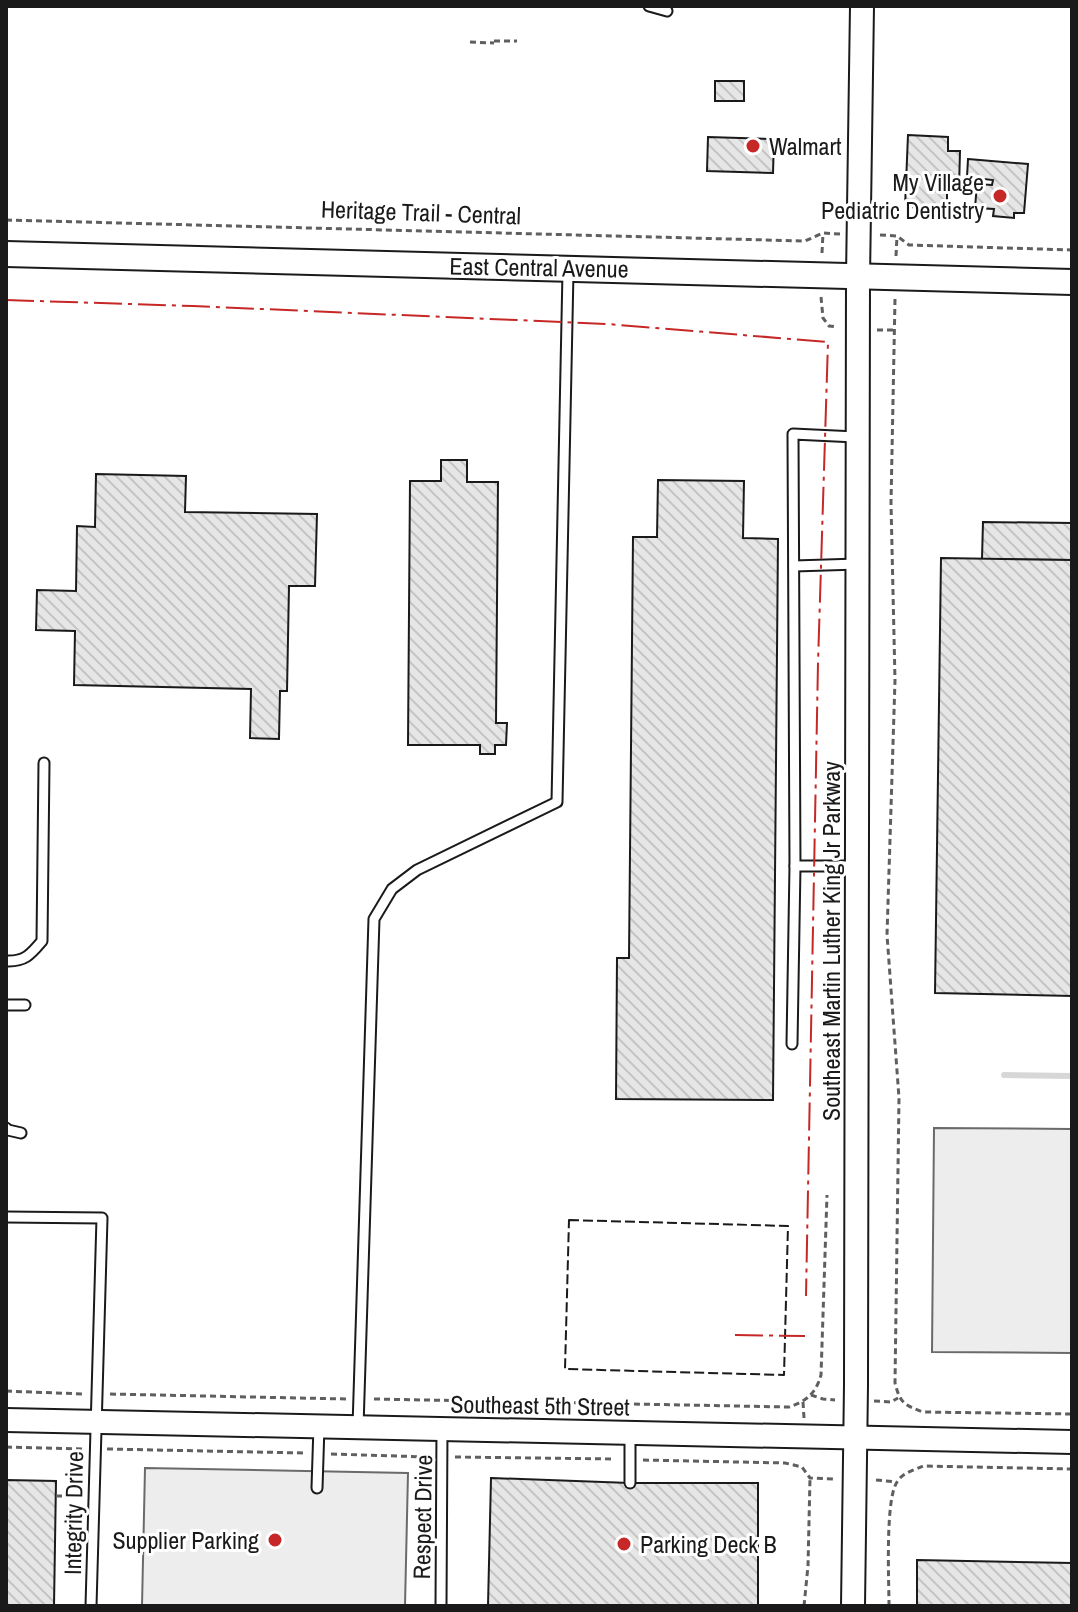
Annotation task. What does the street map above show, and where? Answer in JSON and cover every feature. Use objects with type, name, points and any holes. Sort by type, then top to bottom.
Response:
[{"type":"main road","name":"East Central Avenue","points":[[6,254],[1072,282]]},
{"type":"street","name":"Southeast Martin Luther King Jr Parkway","points":[[853,1606],[858,277],[862,6]]},
{"type":"street","name":"Southeast 5th Street","points":[[6,1420],[1072,1442]]},
{"type":"lane","points":[[649,6],[667,11]]},
{"type":"lane","points":[[358,1427],[374,919],[392,889],[417,870],[557,802],[568,268]]},
{"type":"lane","points":[[792,1044],[795,866],[793,434],[858,437]]},
{"type":"lane","points":[[794,566],[858,564]]},
{"type":"lane","points":[[6,961],[30,957],[42,941],[44,763]]},
{"type":"lane","points":[[795,866],[857,866]]},
{"type":"lane","points":[[6,1005],[25,1005]]},
{"type":"lane","points":[[6,1128],[21,1133]]},
{"type":"lane","name":"Integrity Drive","points":[[6,1217],[102,1218],[91,1606]]},
{"type":"lane","points":[[317,1488],[319,1426]]},
{"type":"lane","name":"Respect Drive","points":[[441,1606],[442,1429]]},
{"type":"lane","points":[[630,1433],[630,1483]]},
{"type":"path","points":[[470,42],[517,41]]},
{"type":"path","name":"Heritage Trail - Central","points":[[6,220],[805,241],[823,233],[833,233]]},
{"type":"path","points":[[822,244],[823,233]]},
{"type":"path","points":[[883,235],[897,236],[909,245],[1072,250]]},
{"type":"path","points":[[896,245],[897,236]]},
{"type":"path","points":[[821,308],[829,326],[836,327]]},
{"type":"path","points":[[895,317],[891,525],[895,680],[887,935],[899,1098],[895,1383],[899,1398],[908,1407],[923,1412],[1072,1414]]},
{"type":"path","points":[[884,330],[894,330]]},
{"type":"path","points":[[110,1394],[789,1407],[811,1395],[821,1375],[827,1195]]},
{"type":"path","points":[[6,1391],[79,1393]]},
{"type":"path","points":[[65,1393],[65,1403]]},
{"type":"path","points":[[123,1394],[124,1403]]},
{"type":"path","points":[[811,1395],[823,1399]]},
{"type":"path","points":[[891,1402],[899,1398]]},
{"type":"path","points":[[803,1402],[804,1416]]},
{"type":"path","points":[[65,1441],[67,1449]]},
{"type":"path","points":[[123,1441],[123,1449]]},
{"type":"path","points":[[6,1447],[79,1449]]},
{"type":"path","points":[[109,1449],[305,1454]]},
{"type":"path","points":[[332,1454],[428,1457]]},
{"type":"path","points":[[457,1457],[613,1459]]},
{"type":"path","points":[[802,1467],[804,1459]]},
{"type":"path","points":[[647,1460],[785,1463],[802,1467],[810,1478],[804,1606]]},
{"type":"path","points":[[906,1463],[906,1473]]},
{"type":"path","points":[[889,1606],[890,1505],[896,1482],[906,1473],[923,1466],[1072,1469]]},
{"type":"path","points":[[810,1478],[825,1479]]},
{"type":"path","points":[[889,1481],[896,1482]]},
{"type":"path","points":[[56,1496],[69,1496]]},
{"type":"shaded area","points":[[934,1128],[1072,1129],[1072,1353],[932,1352]]},
{"type":"shaded area","name":"Supplier Parking","points":[[145,1468],[408,1473],[405,1606],[142,1606]]},
{"type":"building","points":[[715,81],[744,81],[744,101],[715,101]]},
{"type":"building","points":[[908,135],[948,137],[948,151],[960,151],[959,189],[947,189],[947,208],[905,207]]},
{"type":"building","points":[[708,137],[774,139],[773,173],[707,171]]},
{"type":"building","name":"My Village Pediatric Dentistry","points":[[968,159],[1028,164],[1024,213],[1014,213],[1014,218],[993,216],[994,209],[975,208],[977,184],[992,185],[993,180],[967,177]]},
{"type":"building","points":[[441,460],[467,460],[467,482],[498,482],[496,723],[507,723],[506,745],[495,745],[495,754],[480,754],[480,745],[408,745],[410,481],[441,481]]},
{"type":"building","points":[[96,474],[186,476],[185,512],[317,514],[315,586],[289,586],[287,691],[280,691],[279,739],[250,738],[251,689],[74,685],[75,631],[36,630],[37,590],[76,591],[77,526],[95,527]]},
{"type":"building","points":[[658,480],[744,481],[743,538],[778,539],[773,1100],[616,1099],[617,958],[629,958],[633,537],[657,537]]},
{"type":"building","points":[[983,522],[1072,523],[1072,560],[982,559]]},
{"type":"building","points":[[941,558],[1072,560],[1072,996],[935,993]]},
{"type":"building","name":"Parking Deck B","points":[[491,1478],[758,1483],[758,1606],[488,1606]]},
{"type":"building","points":[[6,1480],[56,1481],[54,1606],[6,1606]]},
{"type":"building","points":[[917,1560],[1072,1563],[1072,1606],[917,1606]]},
{"type":"waterway","points":[[1004,1075],[1072,1076]]},
{"type":"fence","points":[[569,1220],[788,1226],[784,1375],[565,1369],[569,1220]]},
{"type":"power","points":[[6,300],[607,324],[828,342],[818,663],[806,1296]]},
{"type":"power","points":[[735,1335],[805,1336]]},
{"type":"place","name":"Walmart","points":[[753,146]]},
{"type":"place","name":"My Village Pediatric Dentistry","points":[[1000,196]]},
{"type":"place","name":"Supplier Parking","points":[[275,1540]]},
{"type":"place","name":"Parking Deck B","points":[[624,1544]]}]
